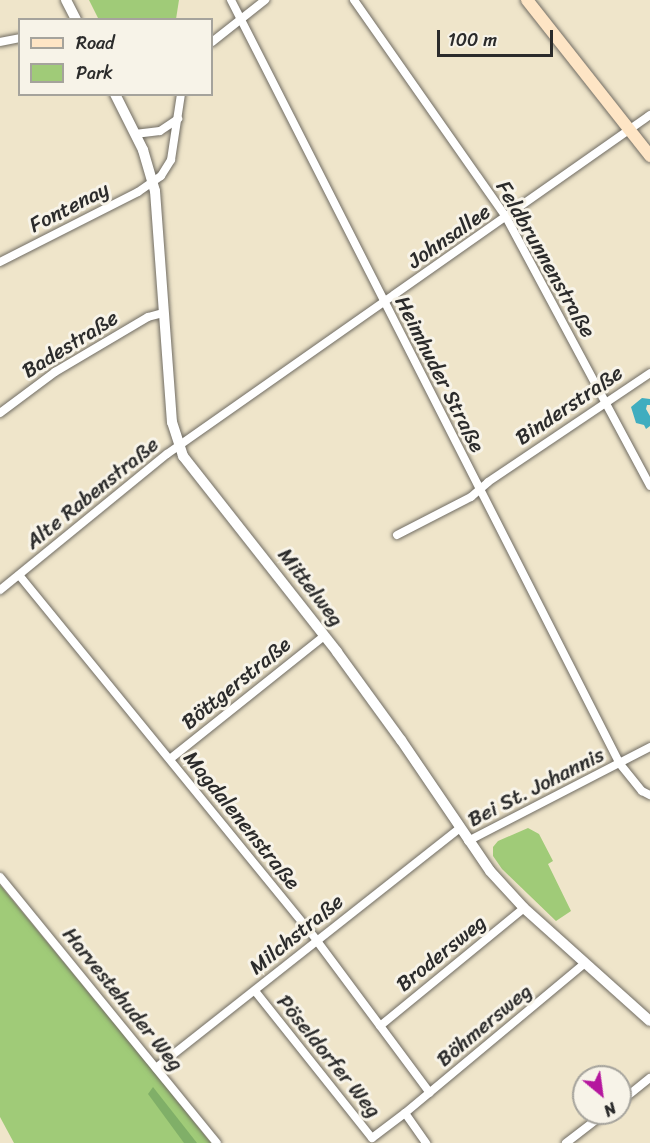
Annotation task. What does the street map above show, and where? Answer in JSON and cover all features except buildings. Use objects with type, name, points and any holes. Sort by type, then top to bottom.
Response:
[{"type":"main road","points":[[527,0],[650,156]]},
{"type":"street","points":[[66,0],[75,18]]},
{"type":"street","name":"Heimhuder Straße","points":[[231,0],[620,764],[642,791],[650,795]]},
{"type":"street","points":[[213,41],[265,0]]},
{"type":"street","name":"Feldbrunnenstraße","points":[[354,0],[506,217],[650,486]]},
{"type":"street","points":[[0,42],[18,38]]},
{"type":"street","name":"Mittelweg","points":[[116,96],[143,150],[153,182],[172,422],[179,446],[192,469],[324,636],[401,740],[459,829],[490,871],[524,908],[650,1021]]},
{"type":"street","points":[[153,182],[169,166],[181,96]]},
{"type":"street","name":"Johnsallee","points":[[179,446],[650,115]]},
{"type":"street","points":[[135,135],[164,129],[178,118]]},
{"type":"street","name":"Fontenay","points":[[0,262],[138,192],[153,182]]},
{"type":"street","name":"Badestraße","points":[[0,413],[46,378],[148,317],[164,313]]},
{"type":"street","name":"Binderstraße","points":[[397,535],[469,498],[650,373]]},
{"type":"street","name":"Alte Rabenstraße","points":[[0,590],[179,446]]},
{"type":"street","name":"Magdalenenstraße","points":[[19,575],[317,941],[430,1093]]},
{"type":"street","name":"Böttgerstraße","points":[[170,759],[324,636]]},
{"type":"street","name":"Bei St. Johannis","points":[[468,841],[650,747]]},
{"type":"street","name":"Milchstraße","points":[[156,1068],[459,829]]},
{"type":"street","name":"Harvestehuder Weg","points":[[0,877],[218,1143]]},
{"type":"street","name":"Brodersweg","points":[[380,1026],[524,908]]},
{"type":"street","name":"Böhmersweg","points":[[405,1113],[585,963]]},
{"type":"street","name":"Pöseldorfer Weg","points":[[255,991],[372,1138],[405,1113],[426,1143]]},
{"type":"street","points":[[632,1092],[650,1078]]},
{"type":"street","points":[[566,1143],[589,1125]]},
{"type":"green space","points":[[89,0],[179,0],[176,18],[98,18]]},
{"type":"green space","points":[[528,828],[539,834],[553,861],[548,864],[571,911],[556,921],[502,869],[493,856],[493,847],[498,841]]},
{"type":"green space","points":[[0,885],[211,1143],[14,1143],[0,1117]]},
{"type":"green space","points":[[153,1087],[197,1143],[184,1143],[148,1094]]},
{"type":"water","points":[[642,398],[650,399],[650,405],[647,405],[646,409],[650,416],[650,426],[646,429],[644,425],[636,423],[631,407]]}]
